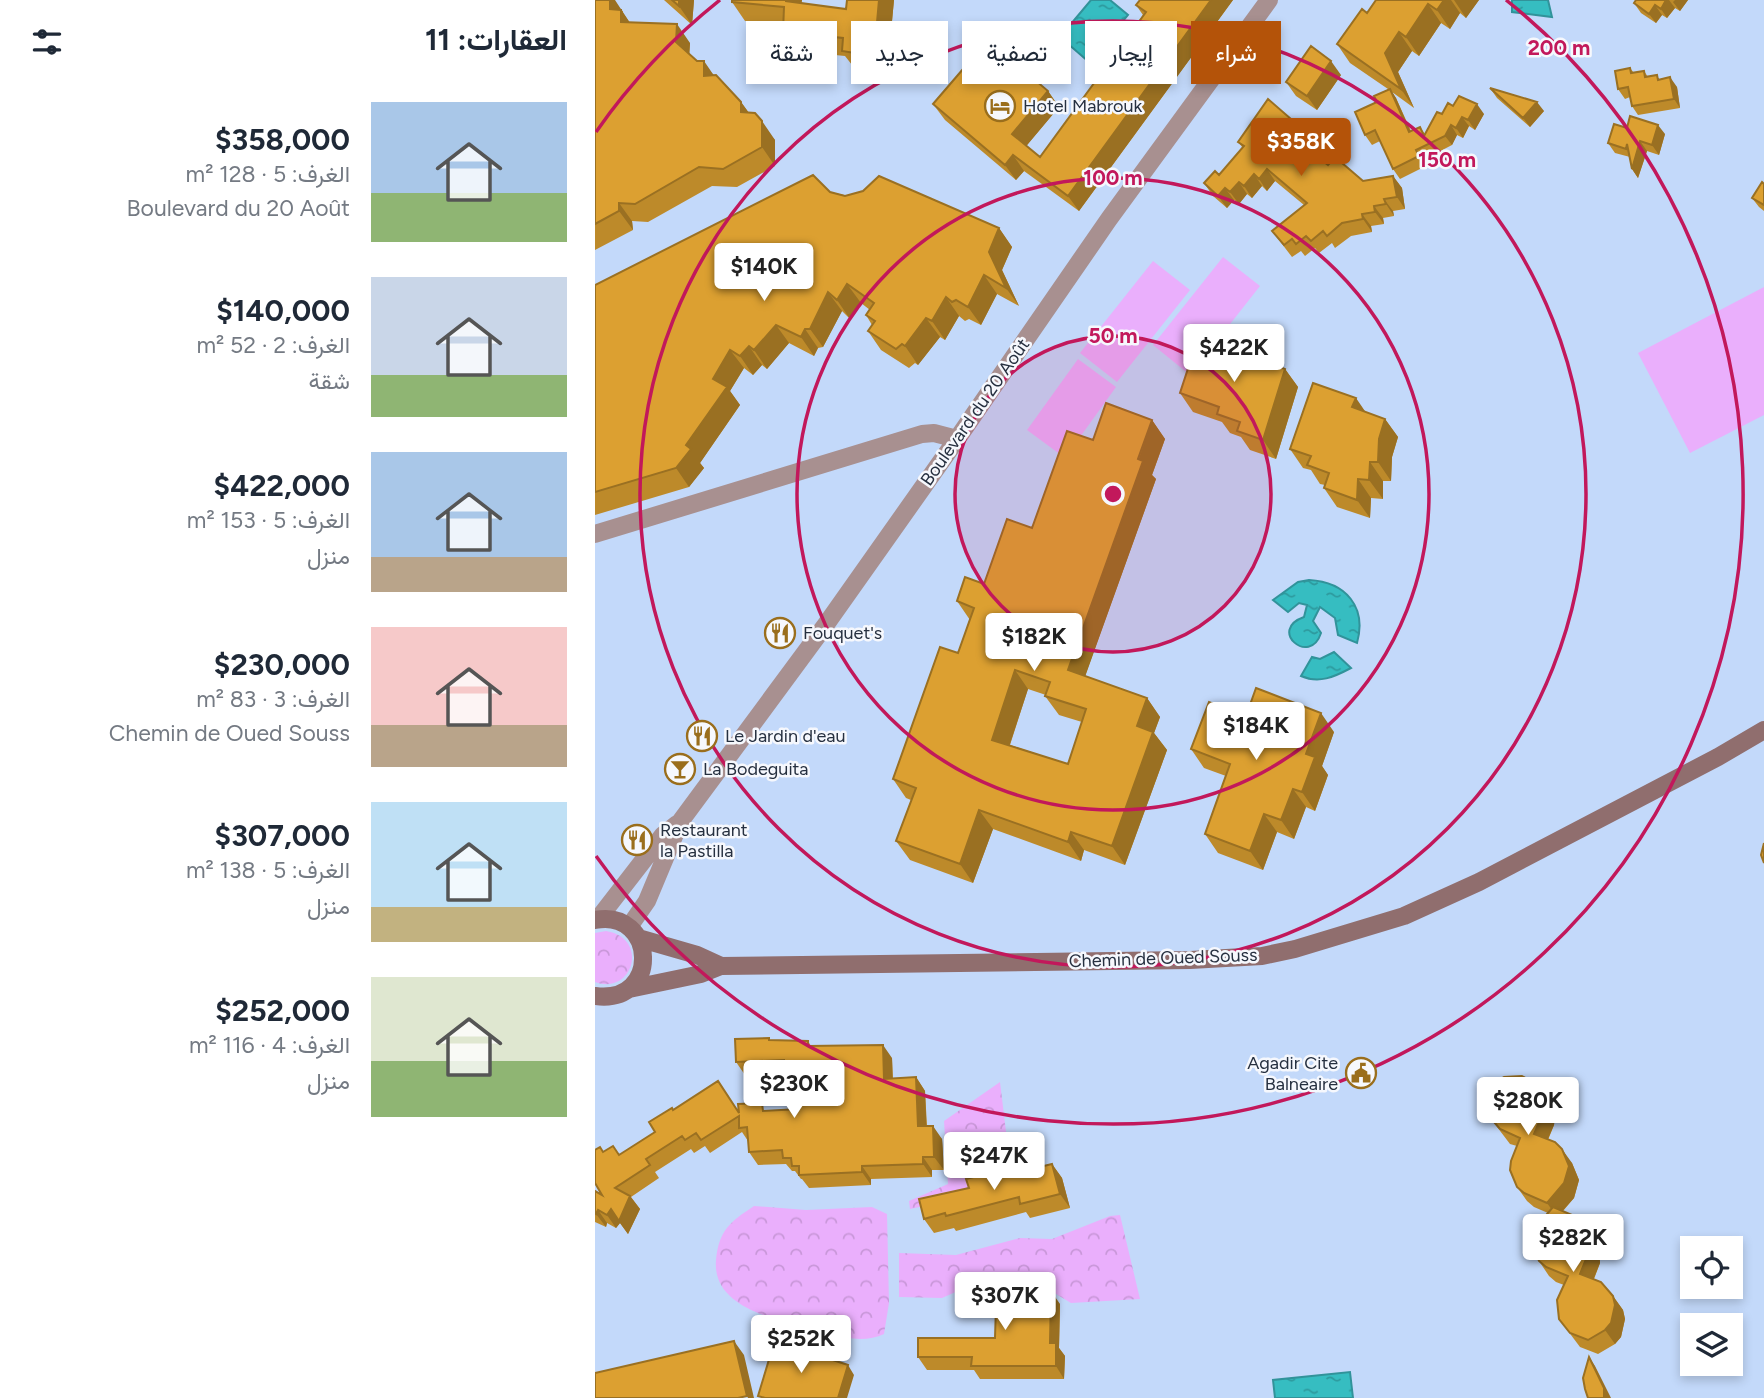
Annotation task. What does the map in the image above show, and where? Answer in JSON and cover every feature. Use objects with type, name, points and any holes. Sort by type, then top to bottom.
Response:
[{"type":"street","name":"Boulevard du 20 Août","points":[[634,933],[680,822],[827,622],[1109,219],[1269,0]]},
{"type":"street","points":[[595,534],[922,434],[934,433],[957,439]]},
{"type":"street","name":"Chemin de Oued Souss","points":[[597,919],[620,922],[634,933],[721,965],[1191,960],[1262,956],[1404,916],[1442,899],[1658,789],[1764,730]]},
{"type":"street","name":"Boulevard du 20 Août","points":[[597,919],[663,835],[680,822]]},
{"type":"street","points":[[629,989],[637,981],[644,960],[634,933]]},
{"type":"street","name":"Chemin de Oued Souss","points":[[595,996],[606,998],[629,989],[701,974],[721,965]]},
{"type":"green space","points":[[1223,257],[1260,286],[1190,375],[1153,345]]},
{"type":"green space","points":[[1153,261],[1190,290],[1117,382],[1080,353]]},
{"type":"green space","points":[[1764,287],[1764,415],[1690,453],[1638,353]]},
{"type":"green space","points":[[1078,359],[1116,387],[1065,458],[1027,430]]},
{"type":"green space","points":[[606,931],[620,936],[628,944],[632,954],[627,974],[619,981],[608,984],[595,982],[595,933]]},
{"type":"green space","points":[[1000,1082],[1011,1173],[972,1186],[973,1196],[910,1209],[909,1201],[948,1184],[944,1121]]},
{"type":"green space","points":[[754,1206],[806,1210],[872,1207],[887,1214],[889,1303],[884,1334],[866,1339],[835,1336],[777,1320],[746,1308],[733,1299],[723,1289],[717,1276],[716,1260],[720,1241],[727,1228]]},
{"type":"green space","points":[[1120,1215],[1140,1299],[1071,1303],[1051,1291],[1021,1281],[997,1280],[976,1283],[942,1298],[899,1297],[899,1253],[956,1255],[1020,1238],[1052,1239],[1110,1216]]},
{"type":"water","points":[[1091,0],[1110,0],[1128,15],[1123,21],[1085,21],[1085,59],[1071,46],[1071,24]]},
{"type":"water","points":[[1512,0],[1548,0],[1552,17],[1512,12]]},
{"type":"water","points":[[1309,580],[1334,586],[1351,599],[1359,618],[1357,643],[1338,635],[1335,618],[1320,607],[1313,621],[1321,633],[1316,643],[1309,647],[1301,646],[1290,637],[1289,630],[1304,617],[1307,605],[1299,603],[1288,612],[1273,600],[1298,582]]},
{"type":"water","points":[[1334,652],[1351,668],[1332,677],[1320,679],[1301,676],[1312,657],[1320,659]]},
{"type":"water","points":[[1350,1372],[1353,1398],[1275,1398],[1273,1380]]},
{"type":"building","points":[[595,0],[610,0],[610,9],[621,10],[621,22],[677,24],[676,42],[697,61],[704,61],[704,76],[716,75],[741,102],[741,112],[755,113],[762,121],[762,147],[723,169],[699,167],[635,204],[619,203],[619,211],[595,224]]},
{"type":"building","points":[[786,0],[846,9],[847,0],[879,0],[877,21],[851,21],[851,52],[842,51],[843,38],[837,37],[837,21],[783,21],[784,7],[732,2]]},
{"type":"building","points":[[1140,0],[1211,0],[1196,21],[1191,21],[1191,27],[1177,47],[1177,21],[1139,21],[1146,12],[1136,5]]},
{"type":"building","points":[[1376,0],[1444,0],[1437,10],[1428,4],[1406,37],[1399,32],[1385,53],[1401,89],[1337,44],[1362,9],[1367,13]]},
{"type":"building","points":[[1636,0],[1666,0],[1661,9],[1655,5],[1649,14],[1634,3]]},
{"type":"building","points":[[1311,46],[1331,61],[1307,96],[1286,82]]},
{"type":"building","points":[[1630,68],[1631,73],[1644,71],[1645,77],[1657,75],[1658,80],[1670,77],[1674,99],[1632,106],[1628,87],[1618,89],[1615,71]]},
{"type":"building","points":[[962,70],[962,84],[1040,84],[1048,91],[1012,134],[1040,157],[1093,84],[1150,84],[1068,196],[1013,155],[1005,165],[933,104]]},
{"type":"building","points":[[1490,88],[1537,102],[1523,118]]},
{"type":"building","points":[[1390,89],[1409,132],[1420,127],[1424,136],[1437,112],[1442,114],[1448,103],[1453,106],[1459,96],[1477,104],[1468,120],[1462,117],[1456,128],[1451,125],[1445,136],[1416,150],[1419,156],[1393,169],[1375,130],[1365,135],[1355,112],[1377,102],[1374,96]]},
{"type":"building","points":[[1268,99],[1307,133],[1301,142],[1328,165],[1335,157],[1363,181],[1393,176],[1397,197],[1384,199],[1386,204],[1374,206],[1375,212],[1362,214],[1363,219],[1342,223],[1327,236],[1323,231],[1311,241],[1306,236],[1296,244],[1292,239],[1284,245],[1272,231],[1307,203],[1267,169],[1259,179],[1254,174],[1244,186],[1239,182],[1230,192],[1225,188],[1218,196],[1204,183],[1215,171],[1219,175],[1244,146],[1238,142]]},
{"type":"building","points":[[1630,116],[1658,125],[1652,145],[1640,141],[1632,169],[1627,144],[1626,149],[1608,143],[1614,124],[1627,128]]},
{"type":"building","points":[[813,175],[830,192],[845,196],[863,191],[879,176],[999,228],[989,252],[1006,288],[984,275],[968,307],[946,297],[932,321],[926,318],[905,346],[902,344],[896,349],[868,331],[875,321],[866,315],[874,303],[847,284],[837,300],[828,292],[810,329],[805,329],[801,337],[776,325],[754,350],[749,346],[740,356],[730,350],[713,379],[727,387],[686,445],[691,449],[676,468],[595,492],[595,285]]},
{"type":"building","points":[[1762,182],[1764,184],[1764,205],[1752,198]]},
{"type":"building","points":[[1222,336],[1242,343],[1239,350],[1285,369],[1263,440],[1237,431],[1240,422],[1217,414],[1219,407],[1180,393],[1198,338],[1219,345]]},
{"type":"building","points":[[1313,383],[1356,398],[1352,407],[1385,419],[1379,439],[1378,462],[1370,462],[1369,480],[1358,479],[1357,500],[1324,488],[1329,473],[1307,465],[1311,456],[1290,449]]},
{"type":"building","points":[[1106,403],[1152,420],[1138,459],[1143,461],[1068,670],[1147,698],[1137,726],[1153,732],[1112,846],[1071,832],[1068,842],[979,810],[960,864],[896,841],[916,788],[893,779],[940,647],[958,653],[974,608],[957,601],[965,577],[984,584],[1007,519],[1032,528],[1067,431],[1093,440]],"holes":[[[1015,670],[1050,682],[1045,696],[1086,709],[1068,764],[992,740]]]},
{"type":"building","points":[[1256,688],[1321,713],[1306,754],[1315,757],[1302,792],[1293,789],[1281,820],[1264,814],[1250,851],[1205,834],[1230,764],[1191,749],[1209,702],[1246,716]]},
{"type":"building","points":[[735,1039],[808,1041],[808,1046],[883,1045],[884,1079],[916,1077],[918,1126],[933,1126],[934,1157],[923,1157],[923,1164],[862,1166],[862,1172],[799,1175],[799,1166],[792,1166],[791,1158],[783,1158],[782,1150],[749,1152],[747,1127],[739,1128],[739,1116],[701,1140],[696,1133],[685,1140],[682,1136],[646,1159],[650,1165],[615,1188],[630,1196],[619,1221],[611,1209],[607,1215],[598,1210],[596,1214],[595,1191],[602,1195],[595,1183],[595,1150],[600,1147],[603,1152],[613,1146],[619,1155],[655,1132],[649,1122],[718,1081],[739,1113],[738,1104],[762,1103],[763,1111],[799,1109],[799,1105],[813,1104],[813,1099],[824,1099],[823,1064],[784,1063],[784,1060],[736,1062]]},
{"type":"building","points":[[1522,1076],[1538,1085],[1545,1102],[1534,1134],[1555,1142],[1562,1149],[1569,1166],[1564,1183],[1547,1203],[1517,1187],[1510,1170],[1520,1138],[1500,1129],[1488,1115],[1487,1097],[1496,1082],[1504,1077]]},
{"type":"building","points":[[1052,1164],[1060,1194],[1020,1204],[1019,1197],[924,1219],[919,1199],[969,1188],[966,1179],[996,1171],[998,1177]]},
{"type":"building","points":[[1553,1207],[1577,1217],[1584,1223],[1589,1231],[1590,1249],[1580,1274],[1601,1282],[1613,1296],[1615,1305],[1611,1323],[1588,1340],[1570,1333],[1559,1319],[1557,1300],[1568,1276],[1546,1267],[1539,1261],[1532,1244],[1536,1227]]},
{"type":"building","points":[[984,1285],[1031,1286],[1031,1291],[1051,1291],[1050,1343],[1056,1343],[1056,1366],[971,1366],[972,1357],[918,1357],[918,1338],[995,1338],[996,1306],[985,1305]]},
{"type":"building","points":[[734,1341],[747,1396],[595,1398],[595,1373]]},
{"type":"building","points":[[774,1343],[848,1365],[838,1398],[758,1396]]},
{"type":"building","points":[[1589,1357],[1604,1388],[1604,1398],[1588,1398],[1583,1378]]},
{"type":"place","name":"Hotel Mabrouk","points":[[1000,106]]},
{"type":"place","name":"Fouquet's","points":[[780,633]]},
{"type":"place","name":"Le Jardin d'eau","points":[[702,736]]},
{"type":"place","name":"La Bodeguita","points":[[680,769]]},
{"type":"place","name":"Restaurant la Pastilla","points":[[637,840]]},
{"type":"place","name":"Agadir Cite Balneaire","points":[[1361,1073]]}]
